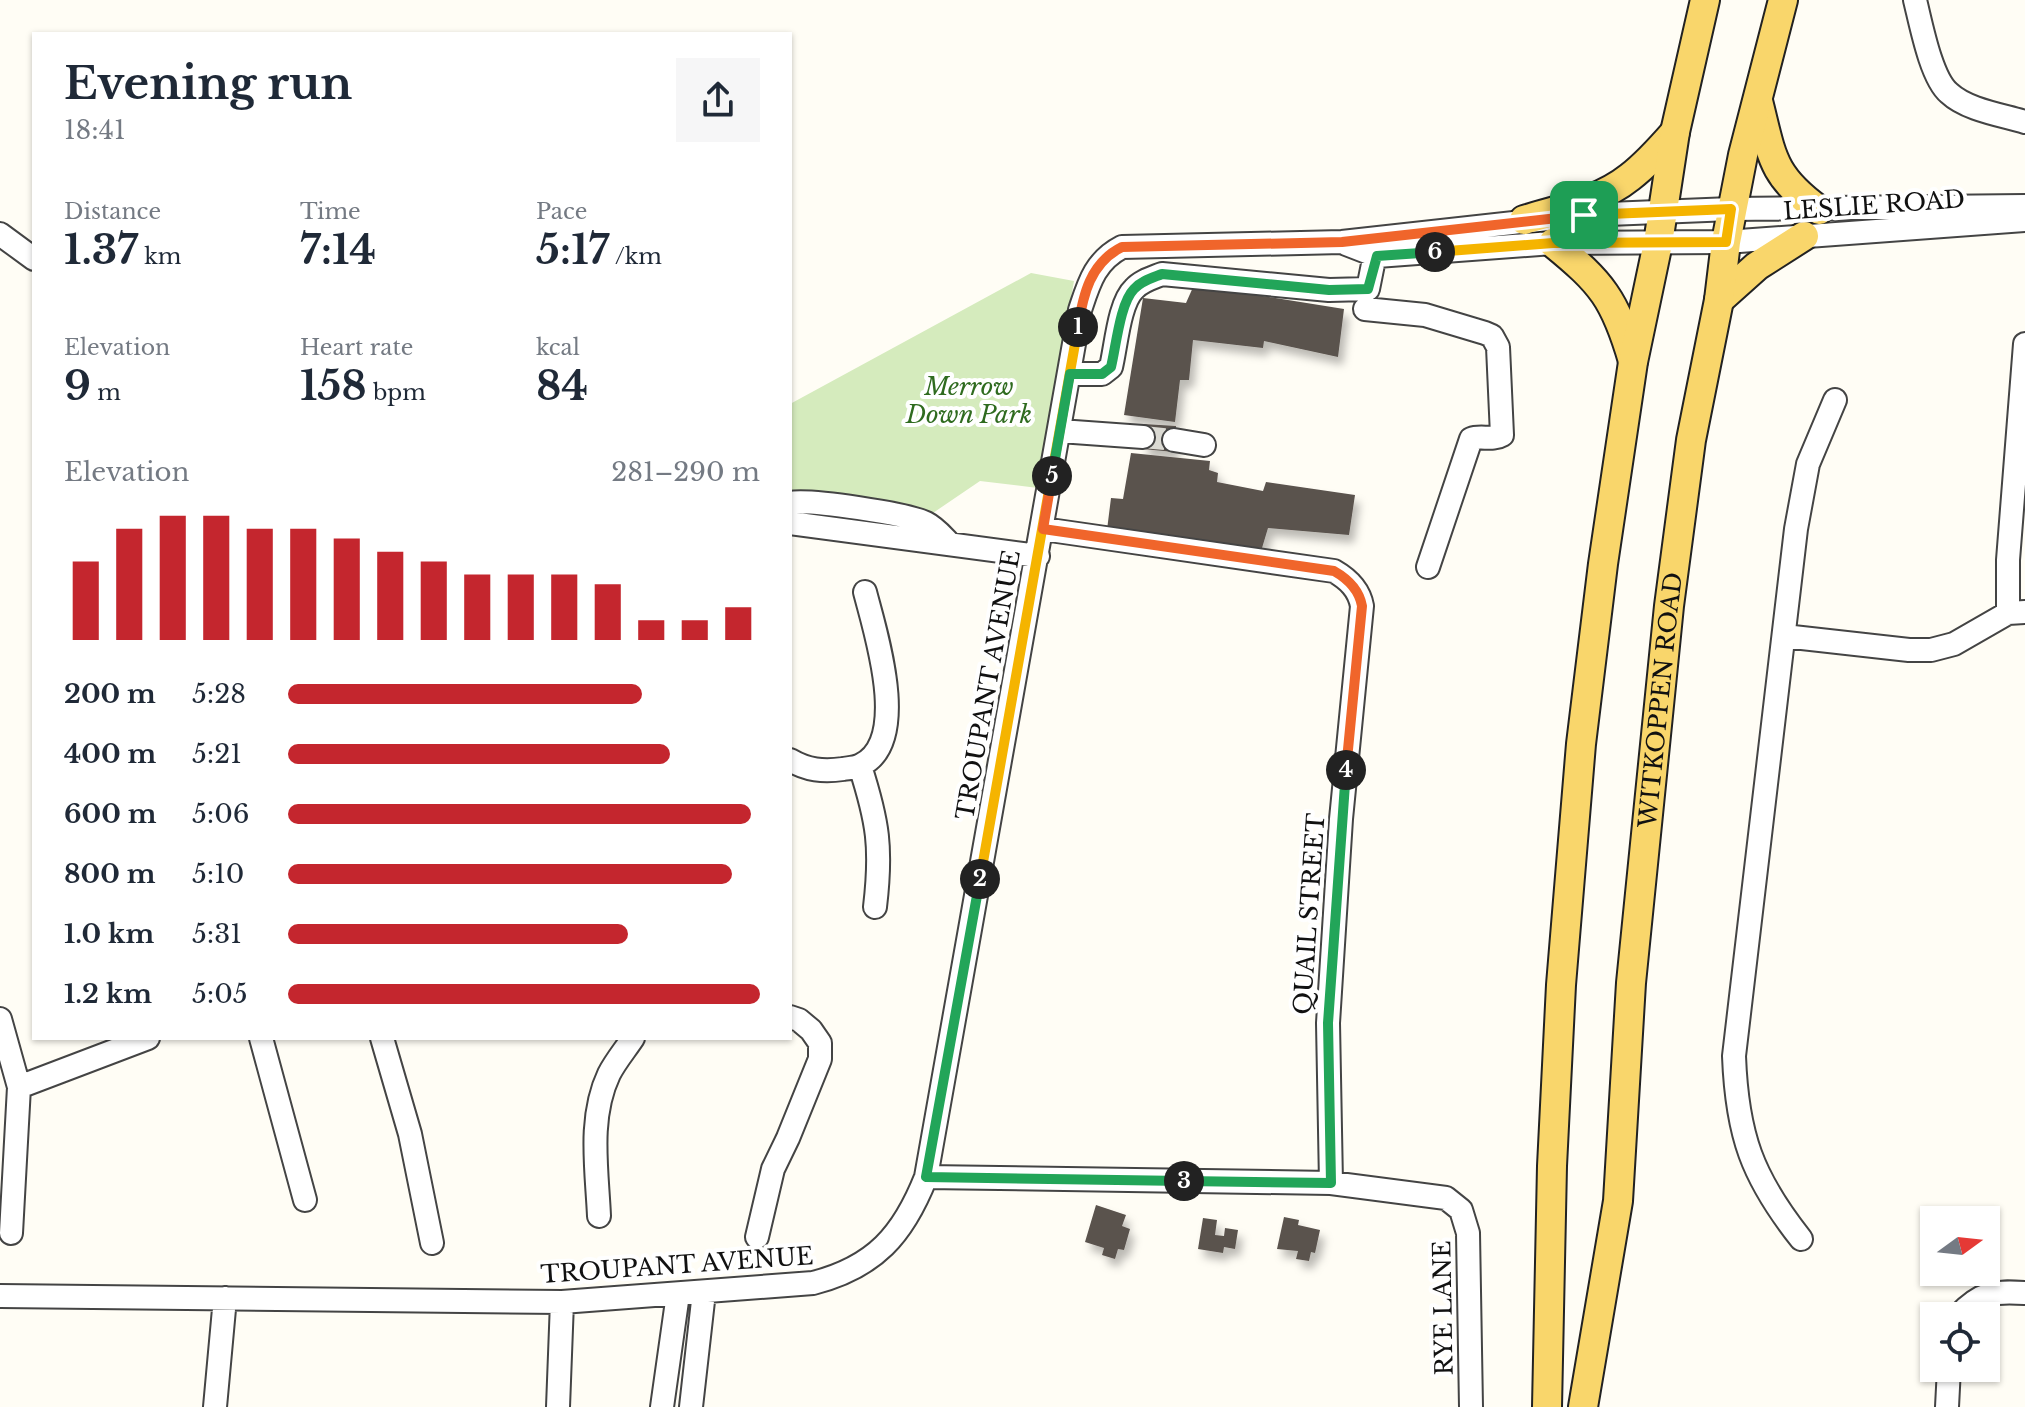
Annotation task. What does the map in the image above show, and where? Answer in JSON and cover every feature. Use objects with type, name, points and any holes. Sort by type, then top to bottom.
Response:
[{"type":"main road","points":[[1547,1407],[1552,1166],[1561,985],[1577,789],[1603,564],[1633,362],[1658,243],[1675,132],[1705,0]]},
{"type":"main road","name":"WITKOPPEN ROAD","points":[[1583,1407],[1618,1201],[1631,983],[1669,606],[1691,440],[1719,300],[1731,209],[1783,0]]},
{"type":"main road","points":[[1757,96],[1769,145],[1780,173],[1797,194],[1819,210]]},
{"type":"main road","points":[[1524,220],[1606,192],[1630,178],[1675,132]]},
{"type":"main road","points":[[1719,300],[1757,266],[1804,236]]},
{"type":"main road","points":[[1553,243],[1588,271],[1604,290],[1625,334],[1633,362]]},
{"type":"street","points":[[1915,0],[1935,70],[1947,92],[1959,100],[2025,122]]},
{"type":"street","name":"LESLIE ROAD","points":[[1377,248],[1524,220],[1662,211],[2025,206]]},
{"type":"street","name":"LESLIE ROAD","points":[[1377,248],[1726,242],[2025,220]]},
{"type":"street","points":[[0,234],[32,258]]},
{"type":"street","points":[[1070,374],[1102,374],[1109,370],[1126,302],[1132,290],[1162,274],[1329,290],[1368,289],[1377,248],[1342,242],[1163,246],[1162,274]]},
{"type":"street","name":"TROUPANT AVENUE","points":[[0,1296],[562,1302],[813,1283],[848,1271],[889,1244],[914,1207],[926,1177],[1080,310],[1096,268],[1112,252],[1122,247],[1163,246]]},
{"type":"street","points":[[1365,309],[1425,315],[1492,336],[1498,347],[1502,435],[1497,439],[1471,439],[1428,567]]},
{"type":"street","points":[[1784,636],[1931,650],[1954,644],[2016,612],[2008,560],[2022,414],[2025,344]]},
{"type":"street","points":[[1801,1239],[1775,1205],[1755,1167],[1736,1098],[1734,1056],[1800,499],[1808,464],[1835,400]]},
{"type":"street","points":[[1060,431],[1143,437]]},
{"type":"street","points":[[1174,440],[1204,445]]},
{"type":"street","points":[[792,503],[814,502],[910,518],[927,523],[950,544]]},
{"type":"street","points":[[792,523],[1038,556]]},
{"type":"street","name":"QUAIL STREET","points":[[1043,529],[1334,571],[1348,580],[1360,597],[1362,606],[1341,819],[1328,1023],[1331,1183]]},
{"type":"street","points":[[792,761],[814,770],[860,766],[878,747],[887,712],[886,679],[865,592]]},
{"type":"street","points":[[860,766],[879,839],[875,907]]},
{"type":"street","points":[[757,1237],[773,1169],[820,1059],[820,1043],[811,1030],[792,1018]]},
{"type":"street","points":[[0,1019],[19,1087],[11,1233]]},
{"type":"street","points":[[19,1087],[112,1044],[136,1040]]},
{"type":"street","points":[[262,1040],[305,1200]]},
{"type":"street","points":[[383,1040],[410,1134],[432,1243]]},
{"type":"street","points":[[599,1216],[595,1131],[599,1101],[609,1073],[632,1040]]},
{"type":"street","points":[[926,1177],[1331,1183]]},
{"type":"street","name":"RYE LANE","points":[[1331,1183],[1439,1196],[1461,1210],[1468,1233],[1471,1407]]},
{"type":"street","points":[[691,1407],[704,1292]]},
{"type":"street","points":[[1974,1302],[1982,1295],[2025,1293]]},
{"type":"street","points":[[662,1407],[678,1294]]},
{"type":"street","points":[[215,1407],[225,1298]]},
{"type":"street","points":[[558,1407],[562,1302]]},
{"type":"street","points":[[1947,1407],[1948,1382]]},
{"type":"green space","name":"Merrow Down Park","points":[[1031,273],[1074,281],[1038,488],[980,481],[930,515],[792,491],[792,403]]},
{"type":"building","points":[[1194,285],[1344,309],[1338,357],[1264,341],[1263,348],[1193,340],[1189,380],[1180,380],[1175,422],[1124,415],[1143,298],[1186,303]]},
{"type":"building","points":[[1144,424],[1176,426],[1174,452],[1143,449]]},
{"type":"building","points":[[1131,453],[1210,461],[1209,470],[1218,473],[1217,482],[1263,491],[1266,482],[1355,495],[1349,535],[1268,528],[1262,548],[1107,530],[1111,498],[1123,499]]},
{"type":"building","points":[[1096,1205],[1126,1215],[1122,1226],[1130,1229],[1124,1250],[1118,1249],[1115,1259],[1102,1255],[1104,1248],[1085,1242]]},
{"type":"building","points":[[1284,1217],[1299,1220],[1298,1225],[1320,1230],[1315,1253],[1311,1252],[1309,1261],[1296,1259],[1298,1251],[1277,1249]]},
{"type":"building","points":[[1203,1218],[1217,1220],[1215,1235],[1224,1236],[1225,1228],[1238,1230],[1235,1249],[1224,1247],[1223,1253],[1198,1249]]},
{"type":"tunnel","points":[[1143,437],[1174,440]]},
{"type":"route","points":[[1731,209],[1726,242],[1553,243],[1377,256],[1368,289],[1329,290],[1162,274],[1132,290],[1126,302],[1109,370],[1102,374],[1070,374],[1043,529],[1334,571],[1348,580],[1360,597],[1362,606],[1341,819],[1328,1023],[1331,1183],[926,1177],[1080,310],[1096,268],[1122,247],[1342,242],[1584,215],[1731,209]]}]
